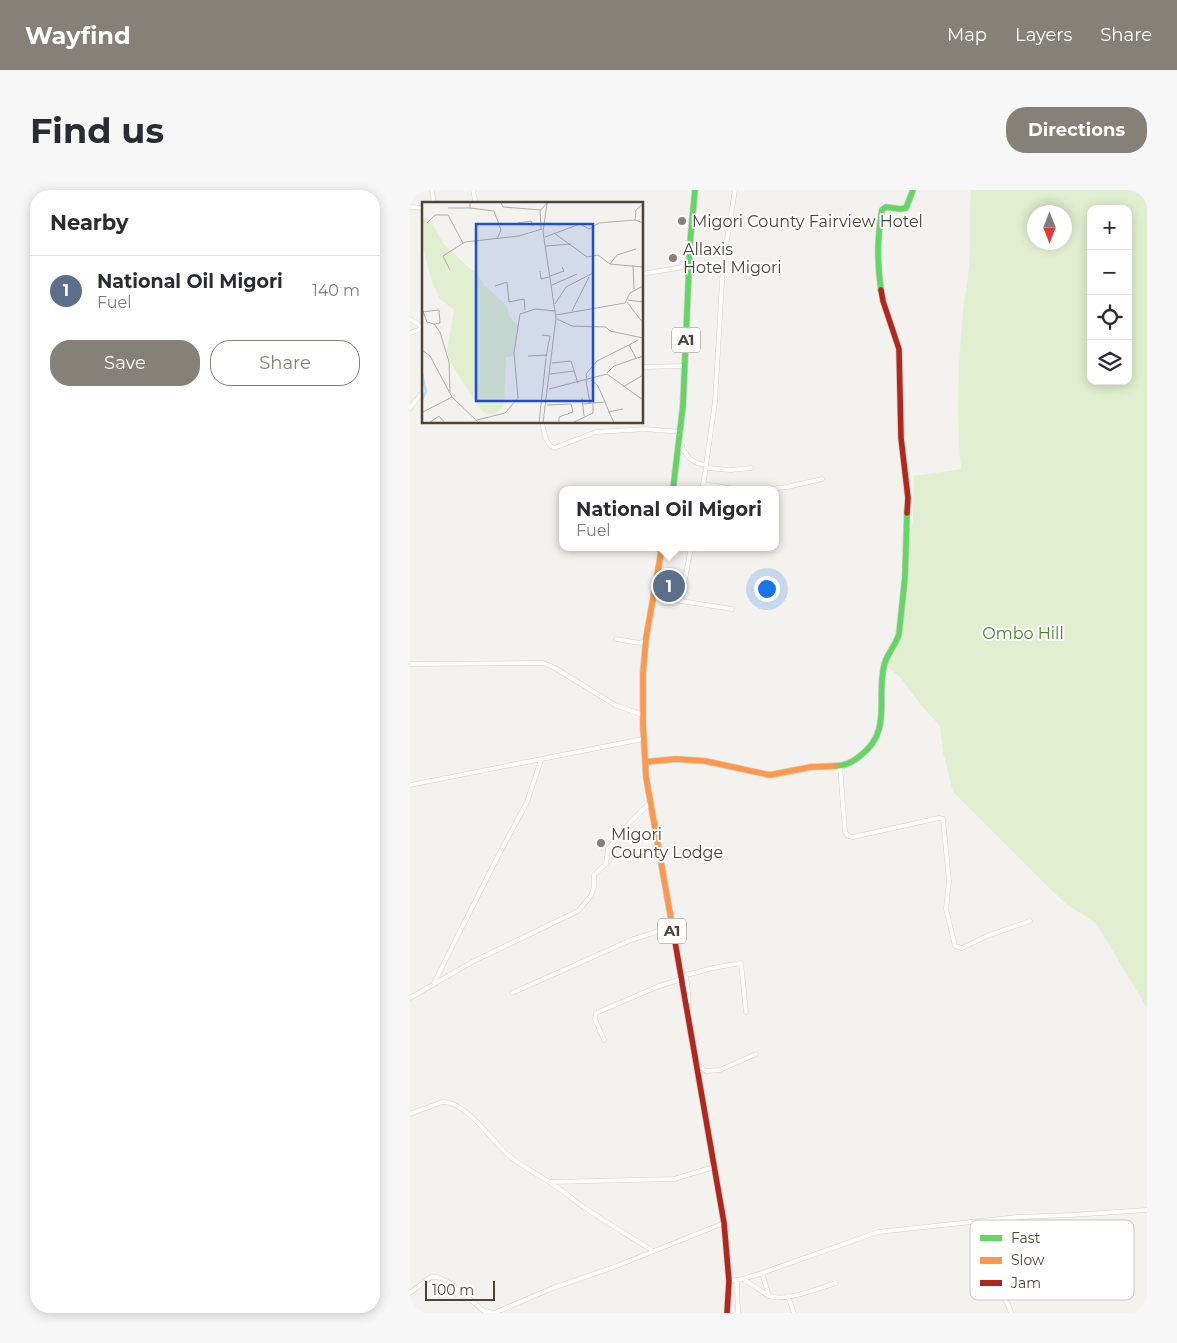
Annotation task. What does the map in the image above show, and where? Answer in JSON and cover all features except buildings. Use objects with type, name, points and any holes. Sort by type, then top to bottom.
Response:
[{"type":"main road","name":"A1","points":[[674,486],[681,432],[689,266],[695,190]]},
{"type":"main road","points":[[645,762],[676,759],[705,761],[770,774],[811,767],[847,765],[861,757],[877,736],[882,719],[884,664],[899,634],[906,558],[907,484],[902,447],[899,349],[883,301],[878,268],[877,243],[882,210],[886,207],[906,208],[913,190]]},
{"type":"main road","name":"A1","points":[[661,551],[646,640],[642,715],[643,739],[650,803],[724,1223],[729,1281],[727,1313]]},
{"type":"street","points":[[716,486],[703,484],[715,402],[722,265],[735,190]]},
{"type":"street","points":[[644,274],[689,266]]},
{"type":"street","points":[[410,319],[422,327]]},
{"type":"street","points":[[410,333],[422,329]]},
{"type":"street","points":[[644,367],[684,366]]},
{"type":"street","points":[[410,408],[422,393]]},
{"type":"street","points":[[542,424],[547,443],[554,448],[596,432],[646,430],[681,432]]},
{"type":"street","points":[[680,444],[690,460],[706,467],[731,470],[751,468]]},
{"type":"street","points":[[779,488],[822,478]]},
{"type":"street","points":[[681,600],[690,551]]},
{"type":"street","points":[[653,594],[732,609]]},
{"type":"street","points":[[616,639],[640,643],[646,640]]},
{"type":"street","points":[[410,664],[543,663],[555,668],[615,705],[642,715]]},
{"type":"street","points":[[410,785],[643,739]]},
{"type":"street","points":[[433,985],[527,802],[541,760]]},
{"type":"street","points":[[840,766],[844,826],[848,836],[853,837],[939,818],[943,819],[949,881],[946,909],[955,946],[962,948],[987,936],[1030,921]]},
{"type":"street","points":[[410,998],[472,962],[578,911],[591,896],[594,887],[594,875],[606,864],[607,851],[632,820],[650,803]]},
{"type":"street","points":[[512,993],[645,934],[671,927]]},
{"type":"street","points":[[746,1012],[741,963],[686,975],[695,1062],[706,1071],[720,1070],[756,1054]]},
{"type":"street","points":[[604,1040],[595,1019],[596,1013],[659,986],[682,979]]},
{"type":"street","points":[[410,1114],[442,1102],[455,1104],[516,1161],[653,1251]]},
{"type":"street","points":[[550,1182],[674,1179],[714,1167]]},
{"type":"street","points":[[990,1220],[1147,1210]]},
{"type":"street","points":[[729,1281],[737,1281],[762,1273],[872,1233],[970,1222]]},
{"type":"street","points":[[410,1293],[431,1277],[438,1276],[450,1283],[481,1309],[494,1313],[553,1288],[724,1223]]},
{"type":"street","points":[[762,1273],[769,1296]]},
{"type":"street","points":[[743,1279],[769,1296],[776,1297],[788,1296],[836,1283]]},
{"type":"street","points":[[737,1281],[738,1313]]},
{"type":"street","points":[[788,1296],[794,1313]]},
{"type":"street","points":[[1006,1300],[1011,1313]]},
{"type":"green space","name":"Ombo Hill","points":[[971,190],[1147,190],[1147,1008],[1096,923],[1066,904],[953,792],[943,752],[940,726],[920,704],[900,677],[884,664],[895,645],[903,598],[907,547],[913,520],[914,476],[961,469],[958,430],[959,371],[970,248]]},
{"type":"traffic: fast","points":[[673,486],[683,405],[690,243],[695,190]]},
{"type":"traffic: fast","points":[[881,290],[878,250],[882,210],[886,207],[906,208],[913,190]]},
{"type":"traffic: fast","points":[[835,766],[855,760],[870,746],[877,736],[880,725],[884,666],[899,634],[905,577],[907,513]]},
{"type":"traffic: slow","points":[[661,551],[646,638],[643,673],[643,725],[646,777],[674,936]]},
{"type":"traffic: slow","points":[[645,762],[676,759],[705,761],[770,775],[811,767],[835,766]]},
{"type":"traffic: jam","points":[[881,290],[899,349],[901,438],[908,498],[907,513]]},
{"type":"traffic: jam","points":[[674,936],[724,1223],[729,1281],[727,1313]]},
{"type":"place","name":"Migori County Fairview Hotel","points":[[682,221]]},
{"type":"place","name":"Allaxis Hotel Migori","points":[[673,258]]},
{"type":"place","name":"National Oil Migori","points":[[669,586]]},
{"type":"place","name":"Migori County Lodge","points":[[601,843]]}]
